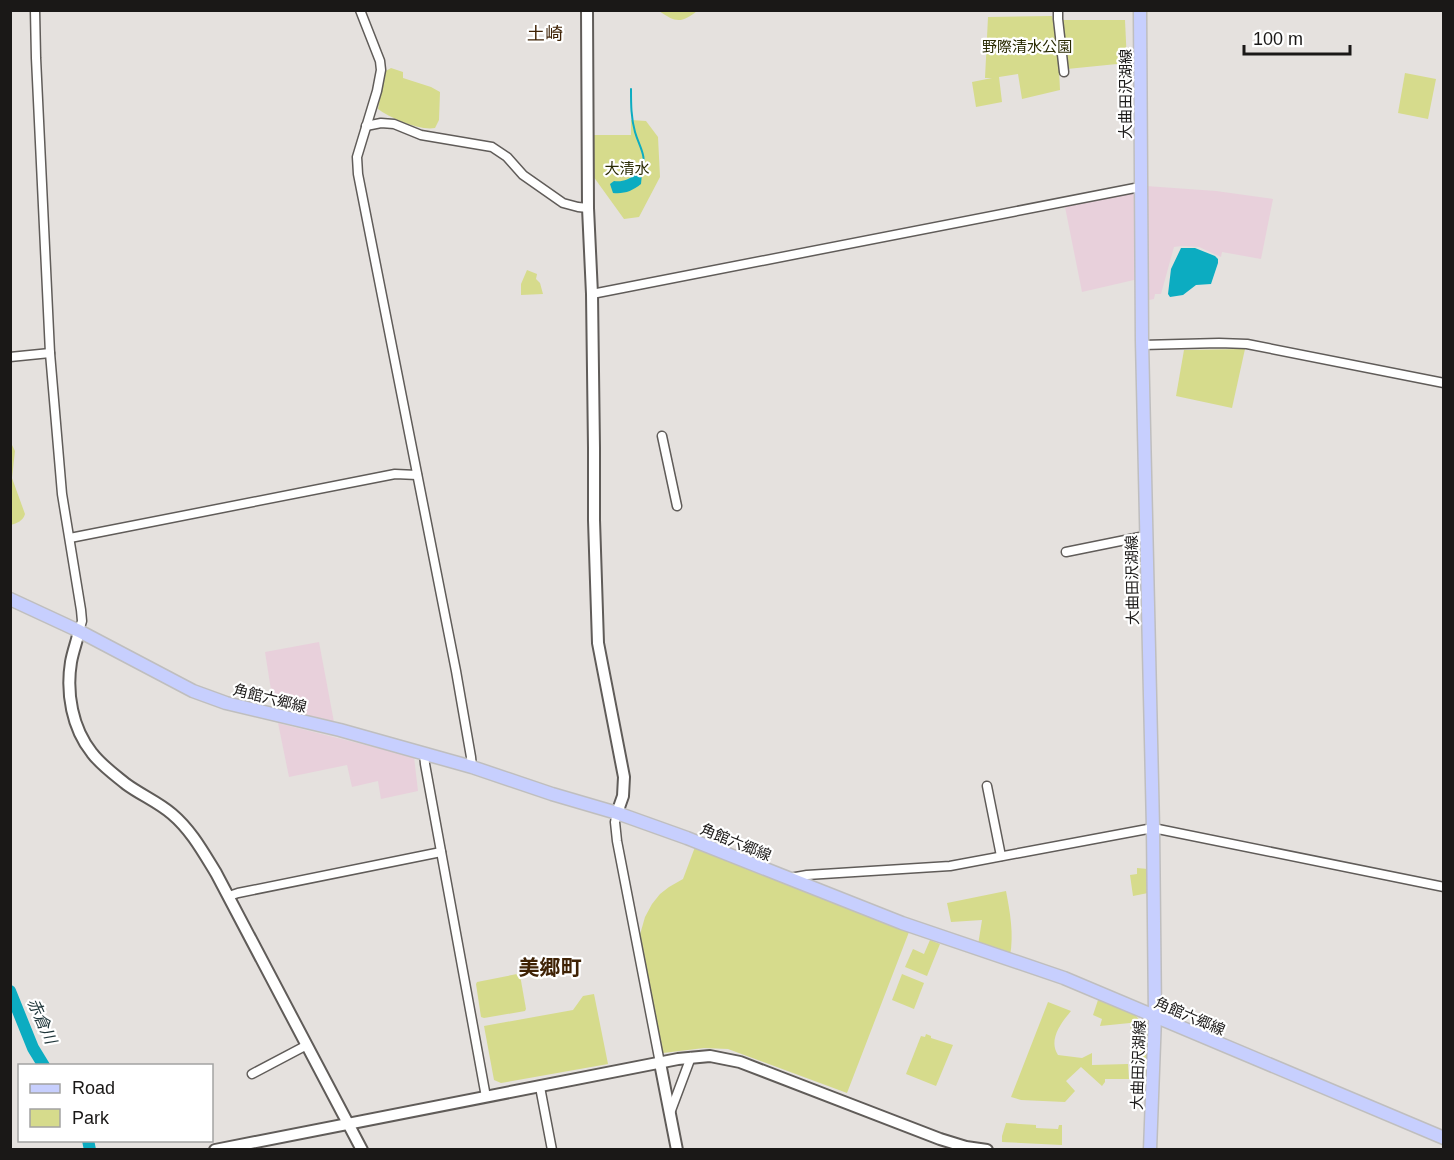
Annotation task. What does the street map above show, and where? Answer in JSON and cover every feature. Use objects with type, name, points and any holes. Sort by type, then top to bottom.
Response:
[{"type":"main road","name":"大曲田沢湖線","points":[[1140,10],[1142,345],[1155,1017],[1150,1149]]},
{"type":"main road","name":"角館六郷線","points":[[10,600],[30,607],[79,631],[193,692],[226,703],[424,753],[617,813],[687,838],[902,923],[1064,978],[1443,1138]]},
{"type":"street","points":[[35,10],[50,353],[62,494],[82,621],[71,660],[69,680],[74,717],[92,753],[128,785],[172,814],[196,841],[229,897],[362,1149]]},
{"type":"street","points":[[360,10],[380,61],[381,70],[357,157],[358,174],[456,671],[472,767]]},
{"type":"street","points":[[587,10],[588,207],[592,294],[594,531],[598,643],[624,777],[623,796],[615,822],[617,841],[677,1149]]},
{"type":"street","points":[[1058,10],[1064,72]]},
{"type":"street","points":[[366,126],[381,123],[394,124],[421,135],[492,147],[507,157],[523,175],[563,202],[578,207],[588,207]]},
{"type":"street","points":[[592,294],[1140,187]]},
{"type":"street","points":[[1142,345],[1247,344],[1443,383]]},
{"type":"street","points":[[10,357],[50,353]]},
{"type":"street","points":[[662,435],[677,506]]},
{"type":"street","points":[[69,538],[395,474],[417,474]]},
{"type":"street","points":[[1066,552],[1145,536]]},
{"type":"street","points":[[424,753],[424,764],[486,1097]]},
{"type":"street","points":[[987,786],[1001,856]]},
{"type":"street","points":[[787,878],[950,866],[1153,828],[1443,887]]},
{"type":"street","points":[[229,897],[238,893],[441,852]]},
{"type":"street","points":[[252,1074],[307,1044]]},
{"type":"street","points":[[214,1149],[691,1057],[710,1056],[740,1062],[940,1139],[966,1147],[987,1149]]},
{"type":"street","points":[[670,1115],[691,1057]]},
{"type":"street","points":[[540,1087],[552,1149]]},
{"type":"shaded area","points":[[1146,186],[1216,191],[1273,199],[1261,259],[1222,252],[1221,257],[1199,247],[1174,247],[1161,294],[1155,294],[1154,299],[1144,301]]},
{"type":"shaded area","points":[[1135,193],[1134,280],[1082,292],[1065,207]]},
{"type":"shaded area","points":[[319,642],[334,722],[274,709],[265,652]]},
{"type":"shaded area","points":[[278,723],[414,757],[418,791],[381,799],[378,781],[352,787],[347,765],[289,777]]},
{"type":"green space","points":[[659,11],[697,11],[687,18],[678,20]]},
{"type":"green space","name":"野際清水公園","points":[[1052,16],[1058,50],[1060,90],[1022,99],[1018,74],[999,77],[1002,102],[976,107],[972,82],[992,78],[985,78],[988,17]]},
{"type":"green space","points":[[1061,20],[1125,20],[1127,63],[1067,69]]},
{"type":"green space","points":[[391,68],[403,72],[403,78],[440,92],[439,120],[435,128],[421,128],[405,123],[378,109],[384,72]]},
{"type":"green space","points":[[1405,73],[1436,79],[1428,119],[1398,113]]},
{"type":"green space","name":"大清水","points":[[631,120],[646,121],[658,137],[660,177],[639,217],[624,219],[593,176],[594,135],[631,135]]},
{"type":"green space","points":[[527,270],[537,274],[536,279],[540,283],[543,294],[521,295],[521,284]]},
{"type":"green space","points":[[1245,349],[1232,408],[1176,396],[1184,350]]},
{"type":"green space","points":[[11,443],[15,451],[12,478],[25,514],[21,520],[11,525]]},
{"type":"green space","points":[[695,847],[909,932],[847,1093],[728,1049],[704,1048],[663,1053],[639,938],[645,917],[652,904],[660,894],[683,879]]},
{"type":"green space","points":[[1137,868],[1148,869],[1148,893],[1133,896],[1130,875],[1137,874]]},
{"type":"green space","points":[[1006,891],[1012,931],[1010,956],[978,945],[982,920],[951,922],[947,903]]},
{"type":"green space","points":[[930,940],[940,944],[927,976],[905,967],[913,949],[924,954]]},
{"type":"green space","points":[[902,974],[924,983],[914,1009],[892,1000]]},
{"type":"green space","points":[[520,975],[525,1011],[481,1017],[477,982]]},
{"type":"green space","points":[[594,994],[608,1064],[501,1083],[494,1080],[484,1026],[573,1010],[583,996]]},
{"type":"green space","points":[[1098,1000],[1132,1013],[1149,1036],[1148,1088],[1142,1088],[1143,1069],[1136,1069],[1130,1023],[1100,1026],[1102,1019],[1093,1015]]},
{"type":"green space","points":[[1048,1002],[1071,1011],[1060,1026],[1055,1038],[1055,1049],[1058,1055],[1082,1058],[1092,1053],[1092,1065],[1128,1064],[1129,1079],[1105,1079],[1102,1086],[1081,1067],[1066,1081],[1075,1091],[1065,1102],[1021,1100],[1011,1097]]},
{"type":"green space","points":[[926,1034],[931,1038],[953,1045],[936,1086],[906,1074],[921,1036],[925,1037]]},
{"type":"green space","points":[[1006,1123],[1058,1129],[1059,1125],[1062,1125],[1062,1145],[1002,1142]]},
{"type":"water","name":"大清水","points":[[635,174],[642,174],[641,184],[628,192],[613,193],[610,184],[614,181],[628,179]]},
{"type":"water","points":[[1181,248],[1195,248],[1215,256],[1218,263],[1211,284],[1196,285],[1183,295],[1170,297],[1168,294],[1171,269]]},
{"type":"waterway","points":[[631,89],[633,121],[643,156],[642,174]]},
{"type":"waterway","name":"赤倉川","points":[[10,991],[33,1048],[43,1064]]},
{"type":"waterway","name":"赤倉川","points":[[88,1142],[90,1150]]},
{"type":"district","name":"土崎","points":[[545,34]]},
{"type":"district","name":"美郷町","points":[[550,967]]}]
